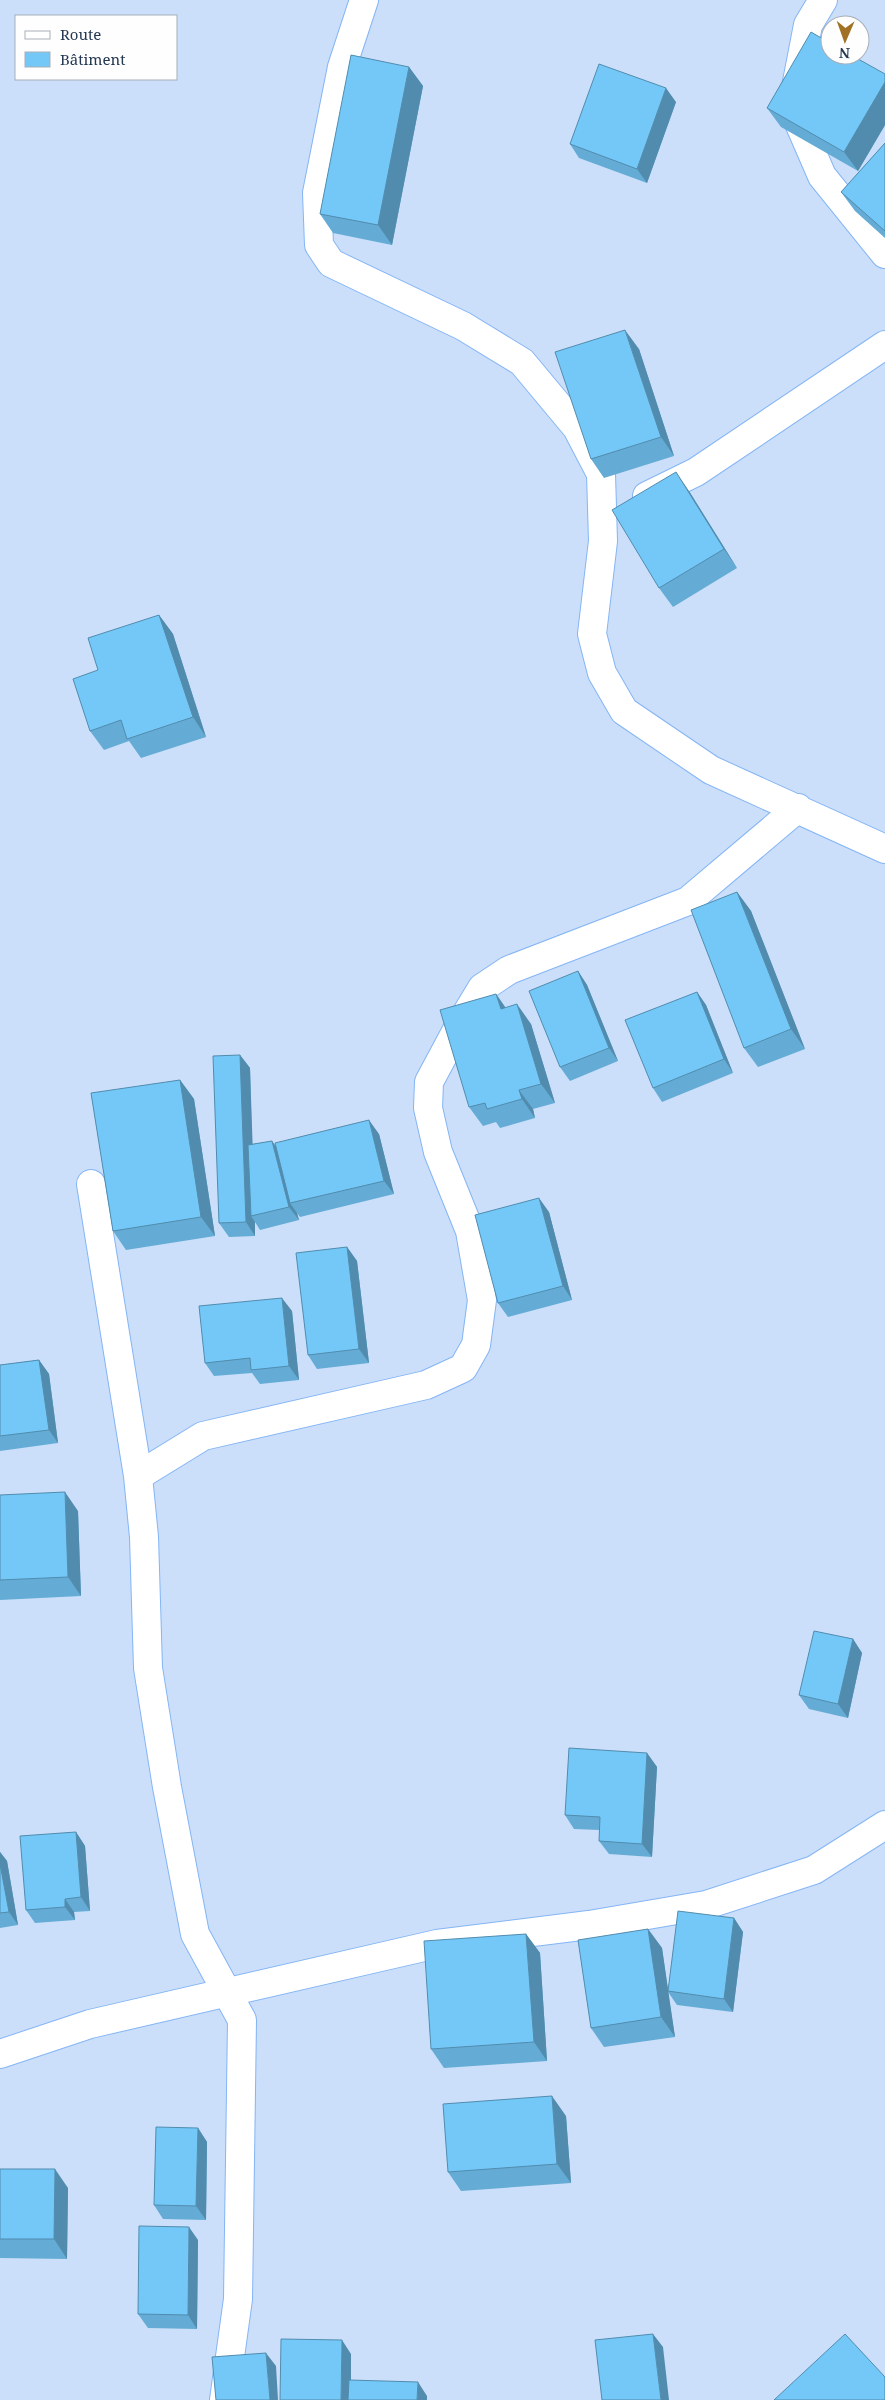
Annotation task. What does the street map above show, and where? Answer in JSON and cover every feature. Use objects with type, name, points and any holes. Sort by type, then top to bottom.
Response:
[{"type":"street","points":[[364,0],[342,67],[317,193],[319,244],[331,263],[463,326],[522,362],[577,428],[600,474],[603,541],[592,634],[602,673],[624,711],[711,770],[885,849]]},
{"type":"street","points":[[823,0],[808,25],[796,87],[799,123],[822,176],[885,254]]},
{"type":"street","points":[[602,516],[696,472],[885,345]]},
{"type":"street","points":[[138,1476],[203,1436],[426,1385],[463,1368],[476,1345],[482,1300],[470,1231],[438,1152],[428,1108],[429,1082],[459,1026],[482,988],[509,970],[688,902],[798,808]]},
{"type":"street","points":[[91,1184],[138,1476],[144,1537],[148,1668],[167,1787],[195,1934],[242,2020],[238,2300],[224,2400]]},
{"type":"street","points":[[0,2054],[90,2024],[437,1944],[589,1925],[706,1904],[814,1870],[885,1825]]},
{"type":"building","points":[[811,32],[820,37],[820,65],[869,65],[885,74],[885,82],[844,152],[767,108]]},
{"type":"building","points":[[351,55],[409,67],[378,225],[320,214]]},
{"type":"building","points":[[599,64],[666,88],[637,169],[570,144]]},
{"type":"building","points":[[885,143],[885,231],[841,192]]},
{"type":"building","points":[[625,330],[661,437],[591,459],[555,352]]},
{"type":"building","points":[[676,472],[724,549],[659,588],[612,510]]},
{"type":"building","points":[[159,615],[193,717],[127,739],[121,720],[90,731],[73,679],[98,670],[88,638]]},
{"type":"building","points":[[737,892],[791,1029],[744,1048],[691,910]]},
{"type":"building","points":[[578,971],[609,1048],[560,1067],[529,991]]},
{"type":"building","points":[[697,992],[724,1059],[653,1088],[625,1020]]},
{"type":"building","points":[[496,994],[501,1009],[517,1004],[541,1084],[519,1090],[522,1099],[487,1109],[485,1103],[469,1107],[440,1010]]},
{"type":"building","points":[[240,1055],[246,1222],[219,1223],[213,1056]]},
{"type":"building","points":[[180,1080],[201,1217],[113,1231],[91,1093]]},
{"type":"building","points":[[369,1120],[384,1181],[290,1203],[275,1143]]},
{"type":"building","points":[[272,1141],[289,1207],[251,1216],[248,1145]]},
{"type":"building","points":[[539,1198],[563,1286],[498,1303],[475,1215]]},
{"type":"building","points":[[347,1247],[359,1349],[308,1355],[296,1253]]},
{"type":"building","points":[[282,1298],[289,1366],[251,1370],[250,1358],[205,1363],[199,1306]]},
{"type":"building","points":[[39,1360],[49,1430],[0,1436],[0,1365]]},
{"type":"building","points":[[65,1492],[68,1577],[0,1580],[0,1495]]},
{"type":"building","points":[[814,1631],[853,1639],[838,1704],[799,1695]]},
{"type":"building","points":[[569,1748],[647,1753],[642,1844],[599,1841],[600,1817],[565,1815]]},
{"type":"building","points":[[76,1832],[81,1897],[65,1899],[65,1907],[26,1910],[20,1836]]},
{"type":"building","points":[[0,1864],[9,1912],[0,1913]]},
{"type":"building","points":[[678,1911],[734,1918],[724,1999],[668,1991]]},
{"type":"building","points":[[648,1929],[661,2017],[591,2028],[578,1940]]},
{"type":"building","points":[[526,1934],[534,2042],[431,2049],[424,1941]]},
{"type":"building","points":[[552,2096],[557,2164],[448,2172],[443,2104]]},
{"type":"building","points":[[156,2127],[198,2128],[196,2206],[154,2205]]},
{"type":"building","points":[[0,2169],[55,2169],[54,2239],[0,2239]]},
{"type":"building","points":[[139,2226],[189,2227],[188,2315],[138,2314]]},
{"type":"building","points":[[653,2334],[661,2400],[602,2400],[595,2340]]},
{"type":"building","points":[[845,2334],[885,2377],[885,2400],[774,2400]]},
{"type":"building","points":[[281,2339],[342,2340],[341,2400],[280,2400]]},
{"type":"building","points":[[266,2353],[270,2400],[216,2400],[212,2357]]},
{"type":"building","points":[[349,2380],[418,2382],[417,2400],[348,2400]]}]
